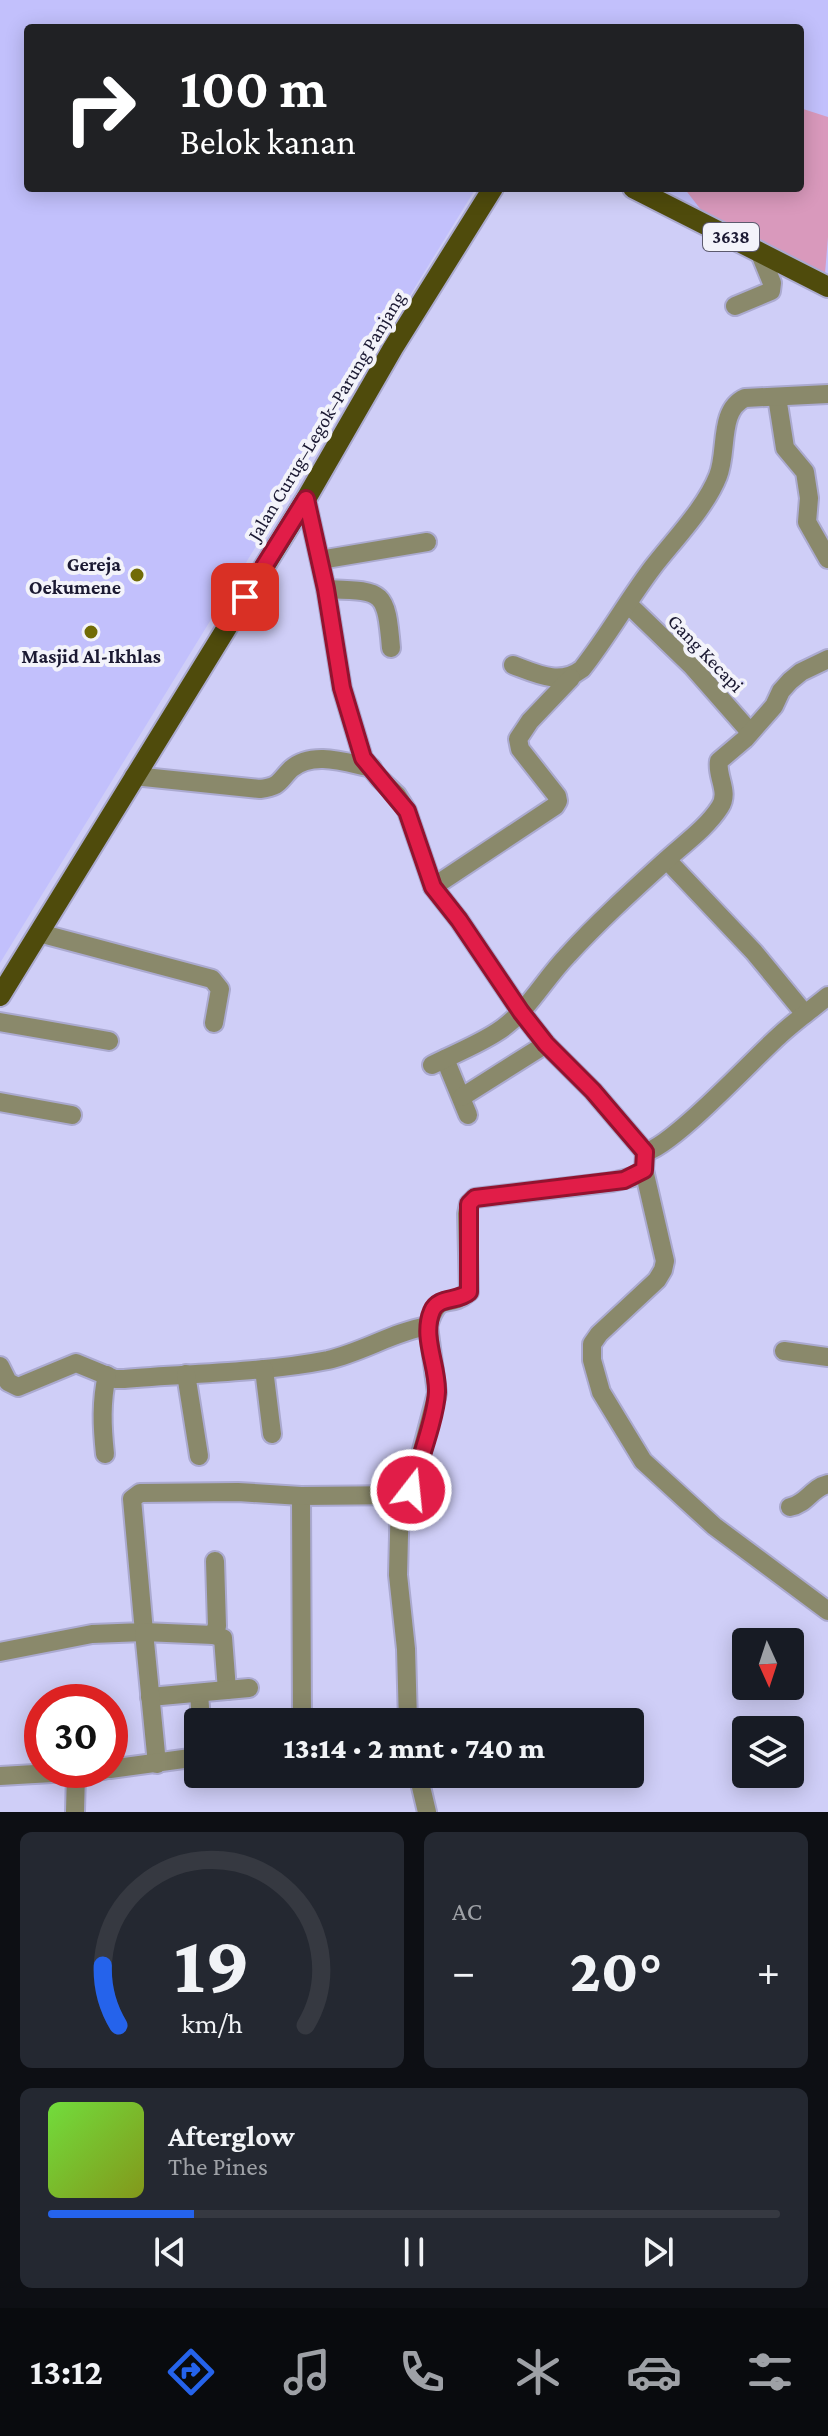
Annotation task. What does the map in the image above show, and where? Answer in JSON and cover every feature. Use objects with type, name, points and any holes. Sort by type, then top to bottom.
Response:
[{"type":"main road","name":"Jalan Curug–Legok–Parung Panjang","points":[[0,996],[490,192]]},
{"type":"main road","name":"3638","points":[[641,192],[828,287]]},
{"type":"street","points":[[735,306],[768,293],[772,288],[759,251]]},
{"type":"street","points":[[433,887],[555,806],[557,796],[520,749],[518,739],[530,721],[591,658],[650,571],[711,491],[719,474],[730,410],[737,401],[828,394]]},
{"type":"street","points":[[777,397],[785,448],[805,472],[809,498],[807,522],[828,559]]},
{"type":"street","points":[[306,499],[326,589],[335,656],[347,710],[363,758],[407,811],[433,887],[521,1012],[546,1044],[593,1091],[645,1161],[665,1261],[657,1280],[592,1344],[592,1360],[601,1392],[643,1461],[714,1526],[828,1611]]},
{"type":"street","points":[[320,560],[427,542]]},
{"type":"street","points":[[326,589],[367,590],[378,597],[388,618],[391,648]]},
{"type":"street","name":"Gang Kecapi","points":[[629,605],[692,666],[750,732]]},
{"type":"street","points":[[546,1044],[465,1106],[438,1062],[498,1032],[521,1012],[565,957],[704,826],[721,806],[724,791],[718,771],[719,761],[774,706],[790,681],[828,659]]},
{"type":"street","points":[[513,665],[536,674],[571,678]]},
{"type":"street","points":[[134,776],[260,789],[278,785],[292,769],[317,759],[372,768]]},
{"type":"street","points":[[667,860],[754,952],[805,1014]]},
{"type":"street","points":[[39,933],[212,979],[220,989],[214,1023]]},
{"type":"street","points":[[157,1764],[134,1496],[150,1491],[301,1496],[408,1495],[437,1393],[428,1326],[432,1309],[438,1304],[464,1297],[469,1292],[469,1204],[475,1198],[633,1177],[655,1150],[828,996]]},
{"type":"street","points":[[0,1022],[109,1041]]},
{"type":"street","points":[[0,1102],[72,1115]]},
{"type":"street","points":[[0,1366],[8,1382],[18,1387],[76,1363],[124,1379],[264,1369],[336,1358],[409,1329],[428,1326]]},
{"type":"street","points":[[784,1351],[828,1357]]},
{"type":"street","points":[[264,1369],[272,1434]]},
{"type":"street","points":[[186,1374],[199,1456]]},
{"type":"street","points":[[105,1454],[102,1398],[107,1375]]},
{"type":"street","points":[[790,1507],[805,1502],[813,1491],[828,1484]]},
{"type":"street","points":[[400,1495],[398,1575],[406,1649],[408,1708]]},
{"type":"street","points":[[301,1496],[302,1708]]},
{"type":"street","points":[[213,1635],[217,1626],[215,1561]]},
{"type":"street","points":[[0,1652],[92,1634],[144,1632],[213,1635],[223,1638],[227,1690]]},
{"type":"street","points":[[150,1697],[249,1688]]},
{"type":"street","points":[[199,1693],[200,1708]]},
{"type":"street","points":[[128,1767],[184,1759]]},
{"type":"street","points":[[0,1776],[24,1775]]},
{"type":"street","points":[[75,1812],[76,1788]]},
{"type":"street","points":[[421,1788],[427,1812]]},
{"type":"shaded area","points":[[0,0],[828,0],[828,276],[659,192],[804,192],[804,24],[24,24],[24,192],[474,192],[0,963]]},
{"type":"shaded area","points":[[804,109],[828,117],[825,274],[705,215],[687,192],[804,192]]},
{"type":"place","name":"Gereja Oekumene","points":[[137,575]]},
{"type":"place","name":"Masjid Al-Ikhlas","points":[[91,632]]},
{"type":"route","points":[[245,597],[306,499],[326,589],[342,688],[363,758],[397,795],[407,811],[433,887],[521,1012],[546,1044],[593,1091],[647,1158],[644,1170],[624,1180],[475,1198],[469,1204],[469,1292],[464,1297],[444,1301],[432,1309],[428,1326],[437,1393],[411,1490]]}]
